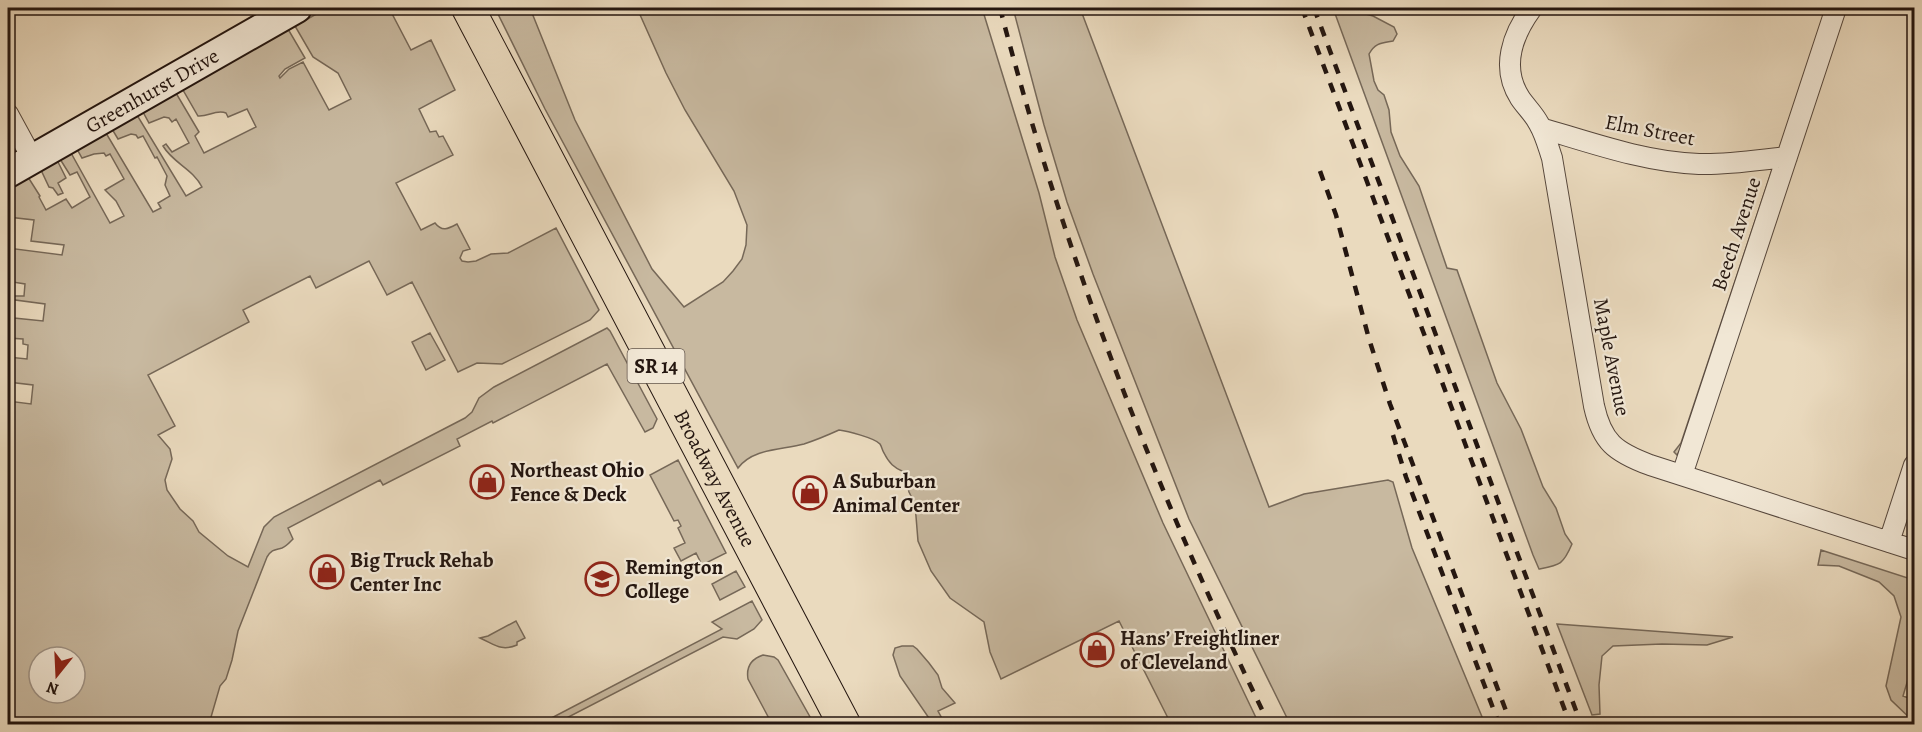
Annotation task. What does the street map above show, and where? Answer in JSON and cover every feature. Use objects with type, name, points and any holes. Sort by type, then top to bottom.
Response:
[{"type":"main road","name":"Broadway Avenue","points":[[468,8],[844,724]]},
{"type":"street","name":"Greenhurst Drive","points":[[8,173],[297,8]]},
{"type":"street","name":"Maple Avenue","points":[[1532,8],[1515,35],[1510,57],[1510,72],[1515,89],[1541,128],[1555,172],[1594,406],[1599,426],[1606,438],[1618,449],[1640,461],[1914,550]]},
{"type":"street","name":"Beech Avenue","points":[[1682,475],[1836,8]]},
{"type":"street","points":[[8,114],[32,158]]},
{"type":"street","name":"Elm Street","points":[[1541,128],[1631,154],[1676,163],[1716,164],[1787,157]]},
{"type":"street","points":[[1889,542],[1914,465]]},
{"type":"shaded area","points":[[327,8],[389,8],[411,50],[431,40],[455,90],[419,109],[430,132],[436,131],[439,137],[443,136],[453,155],[396,183],[421,230],[435,223],[445,229],[457,224],[470,249],[463,251],[460,258],[468,262],[491,254],[508,253],[556,228],[599,310],[590,320],[502,364],[477,363],[458,372],[412,282],[387,295],[369,261],[316,288],[310,276],[243,310],[249,322],[148,375],[175,426],[158,435],[170,449],[172,459],[165,480],[167,490],[180,509],[193,521],[199,532],[228,556],[248,567],[264,527],[274,517],[465,418],[472,412],[479,398],[494,387],[607,328],[657,419],[653,428],[645,432],[607,364],[457,439],[460,446],[383,485],[380,480],[288,528],[293,539],[284,547],[272,551],[267,557],[238,631],[232,660],[226,679],[220,686],[209,724],[8,724],[8,401],[31,404],[33,385],[8,382],[8,357],[27,359],[28,345],[23,344],[23,339],[8,338],[8,315],[14,318],[43,321],[45,304],[8,299],[8,294],[12,291],[11,296],[24,296],[25,284],[13,282],[8,291],[8,248],[62,255],[64,245],[31,241],[34,220],[8,217],[8,189],[28,177],[46,210],[66,199],[72,208],[90,197],[77,172],[70,175],[60,159],[71,153],[110,223],[124,216],[116,201],[105,190],[124,179],[110,154],[106,156],[104,153],[94,154],[82,158],[77,149],[106,133],[153,212],[161,208],[158,203],[170,196],[165,185],[167,176],[143,136],[138,138],[131,134],[118,139],[112,129],[137,115],[186,196],[202,187],[194,175],[172,157],[163,146],[166,144],[172,152],[189,143],[176,119],[172,122],[169,118],[164,117],[149,123],[143,112],[176,93],[199,132],[195,136],[204,153],[256,127],[247,109],[228,117],[222,112],[198,116],[183,90],[288,29],[305,58],[285,69],[279,76],[280,78],[289,69],[303,62],[329,110],[351,99],[338,73],[313,57],[295,26]]},
{"type":"shaded area","points":[[495,8],[530,8],[575,120],[652,269],[684,307],[723,282],[733,271],[742,259],[746,245],[747,225],[734,191],[685,110],[637,8],[982,8],[1039,193],[1055,257],[1077,320],[1163,523],[1259,724],[1171,724],[1119,621],[1001,679],[990,652],[984,622],[950,598],[931,571],[918,541],[915,504],[904,472],[892,465],[880,444],[873,439],[839,430],[804,444],[760,453],[744,461],[738,468],[545,109]]},
{"type":"shaded area","points":[[1013,8],[1080,8],[1269,507],[1304,494],[1388,480],[1393,482],[1412,548],[1485,724],[1290,724],[1189,519],[1093,274],[1067,202]]},
{"type":"shaded area","points":[[1333,8],[1353,8],[1373,16],[1394,27],[1397,34],[1393,41],[1379,44],[1369,54],[1374,81],[1378,90],[1384,95],[1389,110],[1391,132],[1400,156],[1419,186],[1447,268],[1457,270],[1497,383],[1521,429],[1543,487],[1556,508],[1565,534],[1572,544],[1563,560],[1556,565],[1539,569],[1533,555]]},
{"type":"shaded area","points":[[57,160],[66,178],[58,183],[63,193],[58,195],[53,188],[49,187],[41,170]]},
{"type":"shaded area","points":[[1772,170],[1681,448],[1677,455],[1674,452],[1681,443]]},
{"type":"shaded area","points":[[430,333],[445,360],[426,370],[412,342]]},
{"type":"shaded area","points":[[678,460],[726,553],[702,565],[696,553],[681,561],[674,548],[685,543],[678,528],[681,526],[678,520],[674,521],[650,475]]},
{"type":"shaded area","points":[[1821,550],[1914,580],[1914,659],[1903,696],[1914,700],[1914,722],[1891,700],[1886,686],[1901,617],[1894,596],[1879,582],[1839,566],[1818,565]]},
{"type":"shaded area","points":[[736,571],[745,587],[720,600],[712,584]]},
{"type":"shaded area","points":[[752,601],[762,620],[754,629],[737,639],[723,637],[555,724],[540,724],[722,629],[712,622]]},
{"type":"shaded area","points":[[516,621],[525,638],[517,642],[517,645],[506,648],[480,638],[488,636]]},
{"type":"shaded area","points":[[1557,624],[1733,637],[1707,645],[1613,646],[1602,656],[1599,685],[1600,714],[1592,715]]},
{"type":"shaded area","points":[[913,646],[917,649],[938,675],[942,688],[955,703],[938,711],[945,724],[933,724],[900,676],[893,655],[895,648]]},
{"type":"shaded area","points":[[763,655],[778,660],[814,724],[772,724],[748,679],[750,664]]},
{"type":"railway","points":[[1000,8],[1053,192],[1116,373],[1189,550],[1269,724]]},
{"type":"railway","points":[[1302,8],[1570,724]]},
{"type":"railway","points":[[1314,8],[1581,724]]},
{"type":"railway","points":[[1320,171],[1336,215],[1369,339],[1390,404],[1511,724]]},
{"type":"railway","points":[[1393,435],[1406,477],[1499,724]]},
{"type":"place","name":"Northeast Ohio Fence & Deck","points":[[487,482]]},
{"type":"place","name":"A Suburban Animal Center","points":[[810,493]]},
{"type":"place","name":"Big Truck Rehab Center Inc","points":[[327,572]]},
{"type":"place","name":"Remington College","points":[[602,579]]},
{"type":"place","name":"Hans’ Freightliner of Cleveland","points":[[1097,650]]}]
